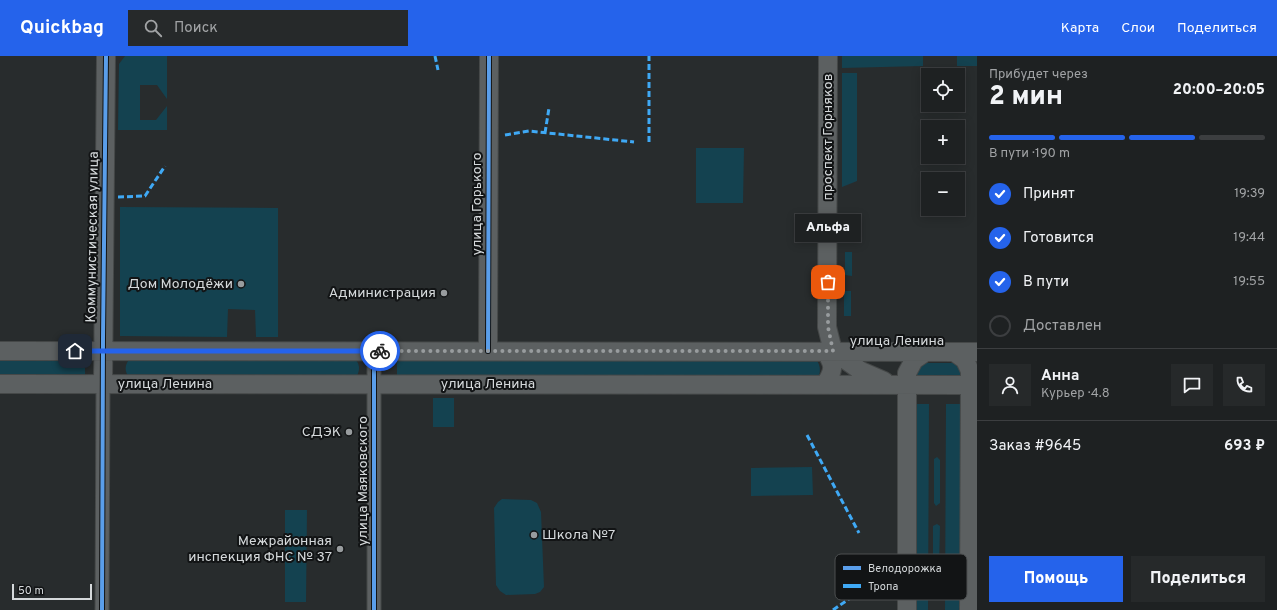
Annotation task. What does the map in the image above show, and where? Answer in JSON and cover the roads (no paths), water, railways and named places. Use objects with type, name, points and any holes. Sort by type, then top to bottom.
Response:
[{"type":"main road","name":"Коммунистическая улица","points":[[103,384],[106,56]]},
{"type":"main road","name":"улица Горького","points":[[488,351],[489,56]]},
{"type":"main road","name":"проспект Горняков","points":[[825,385],[832,373],[828,327],[828,56]]},
{"type":"main road","name":"улица Ленина","points":[[0,351],[977,352]]},
{"type":"main road","points":[[829,351],[860,371],[882,381],[907,385]]},
{"type":"main road","points":[[907,554],[907,373],[914,360],[927,352]]},
{"type":"main road","points":[[954,352],[965,360],[974,384],[969,610]]},
{"type":"main road","name":"улица Ленина","points":[[0,384],[974,384]]},
{"type":"street","name":"улица Маяковского","points":[[374,351],[374,610]]},
{"type":"street","name":"Коммунистическая улица","points":[[102,610],[103,384]]},
{"type":"place","name":"Альфа","points":[[828,282]]},
{"type":"place","name":"Дом Молодёжи","points":[[241,284]]},
{"type":"place","name":"Администрация","points":[[444,293]]},
{"type":"place","name":"СДЭК","points":[[349,432]]},
{"type":"place","name":"Школа №7","points":[[534,535]]},
{"type":"place","name":"Межрайонная инспекция ФНС № 37","points":[[340,549]]}]
